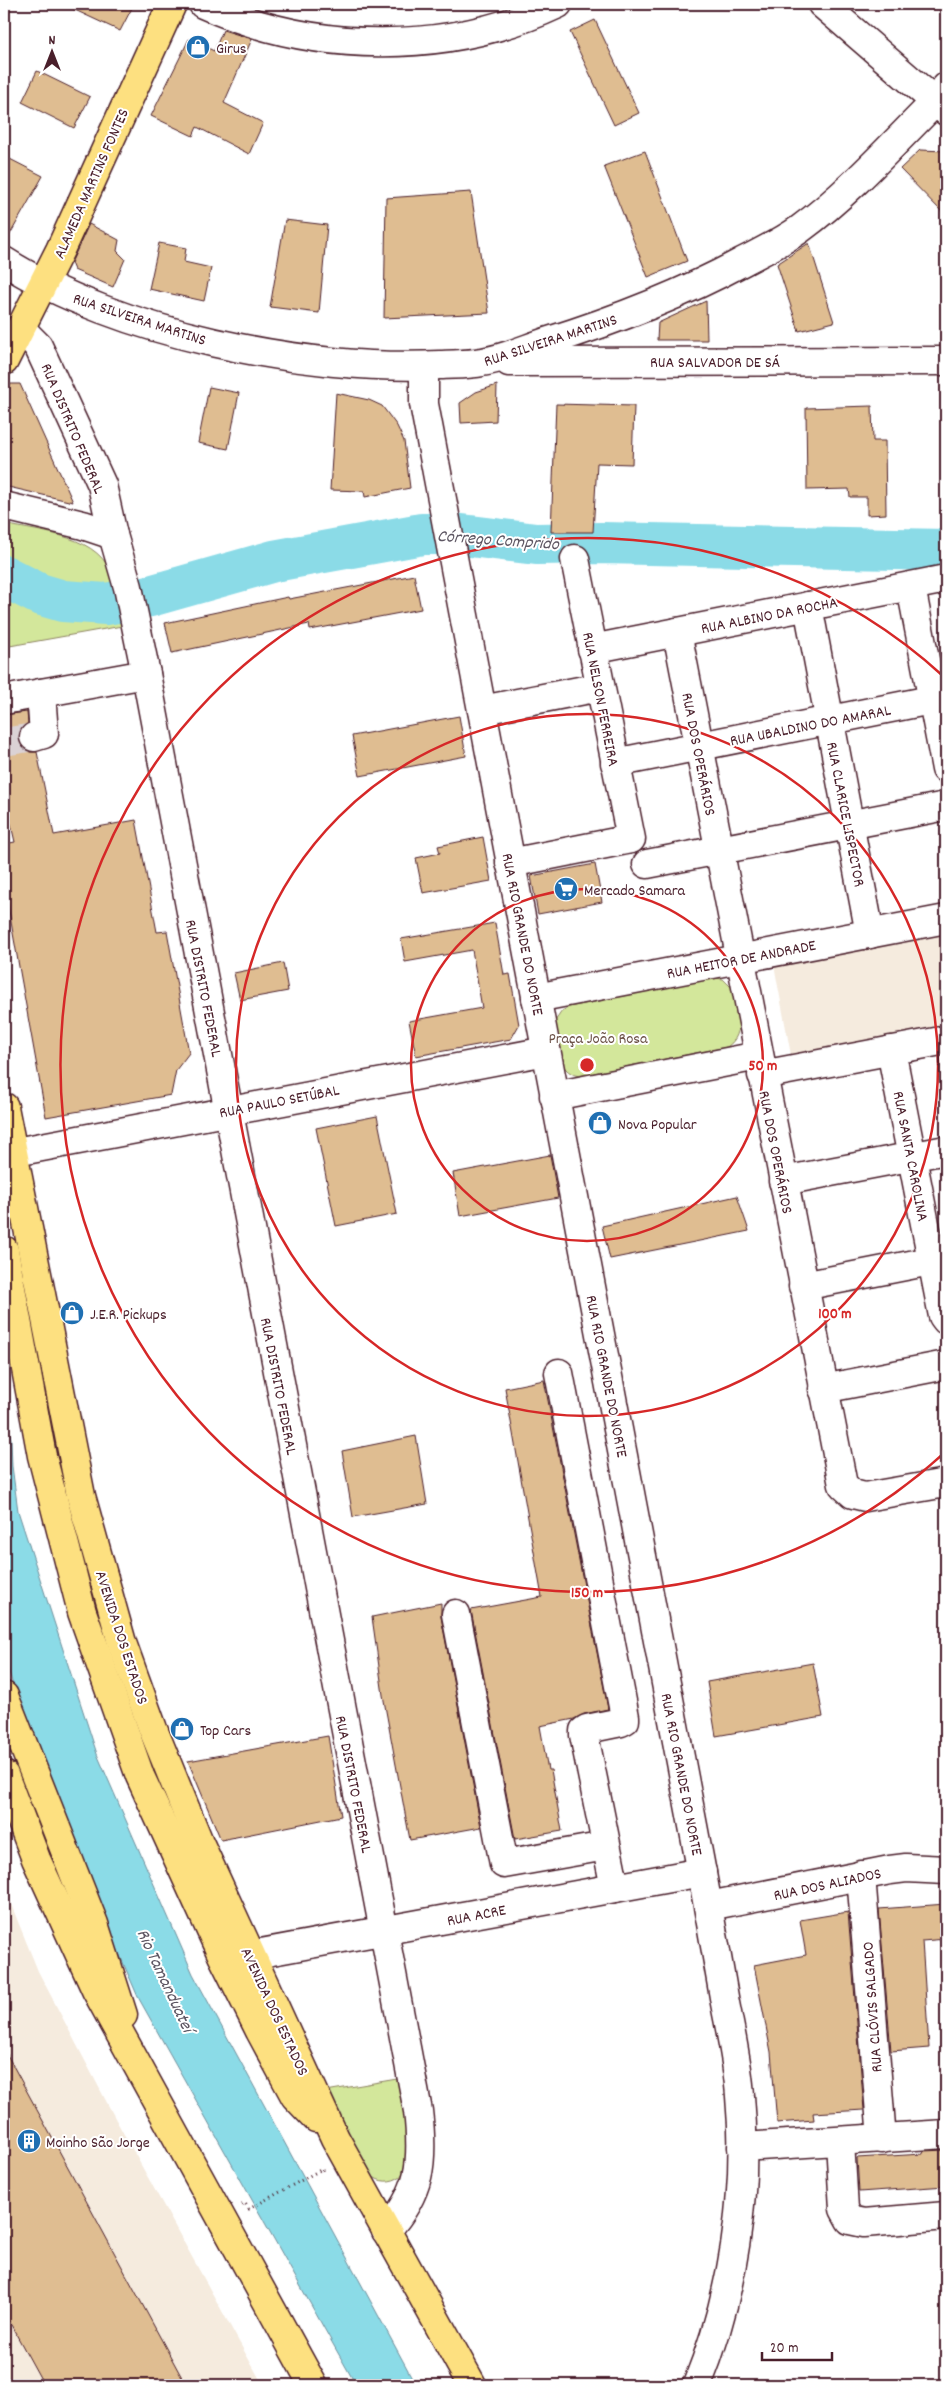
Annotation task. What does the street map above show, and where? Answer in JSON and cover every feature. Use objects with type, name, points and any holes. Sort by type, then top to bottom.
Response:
[{"type":"main road","name":"ALAMEDA MARTINS FONTES","points":[[4,361],[44,282],[172,4]]},
{"type":"main road","name":"AVENIDA DOS ESTADOS","points":[[4,1106],[81,1496],[122,1644],[196,1833],[335,2138],[472,2385]]},
{"type":"main road","name":"AVENIDA DOS ESTADOS","points":[[4,1250],[42,1456],[82,1612],[140,1776],[222,1955],[295,2096],[335,2138]]},
{"type":"main road","points":[[4,1696],[94,1924],[134,2056]]},
{"type":"main road","points":[[4,1775],[36,1859],[96,1990],[134,2056],[313,2385]]},
{"type":"street","points":[[203,4],[253,23],[293,33],[346,41],[381,42],[414,41],[472,32],[510,22],[558,4]]},
{"type":"street","points":[[822,4],[943,100]]},
{"type":"street","name":"RUA SILVEIRA MARTINS","points":[[4,261],[66,295],[114,313],[201,339],[250,349],[348,363],[424,366],[483,362],[588,329],[664,300],[711,279],[761,252],[799,229],[840,195],[943,100]]},
{"type":"street","name":"RUA DISTRITO FEDERAL","points":[[21,329],[38,346],[102,485],[130,598],[146,674],[418,2111],[421,2136],[416,2182],[402,2213],[386,2231]]},
{"type":"street","name":"RUA SALVADOR DE SÁ","points":[[483,362],[946,361]]},
{"type":"street","name":"RUA RIO GRANDE DO NORTE","points":[[424,366],[424,404],[709,1906],[738,2073],[742,2147],[732,2263],[720,2316],[708,2357],[697,2385]]},
{"type":"street","points":[[4,506],[83,525],[113,535]]},
{"type":"street","name":"RUA NELSON FERREIRA","points":[[510,863],[631,839],[574,559]]},
{"type":"street","name":"RUA ALBINO DA ROCHA","points":[[592,649],[946,579]]},
{"type":"street","points":[[911,586],[939,698],[946,769]]},
{"type":"street","name":"RUA CLARICE LISPECTOR","points":[[808,606],[870,934]]},
{"type":"street","name":"RUA DOS OPERÁRIOS","points":[[677,632],[843,1485],[853,1494],[879,1496],[946,1483]]},
{"type":"street","points":[[4,700],[146,674]]},
{"type":"street","points":[[482,710],[600,687]]},
{"type":"street","points":[[34,738],[44,734],[41,694]]},
{"type":"street","name":"RUA UBALDINO DO AMARAL","points":[[615,763],[939,698]]},
{"type":"street","points":[[647,864],[946,806]]},
{"type":"street","name":"RUA HEITOR DE ANDRADE","points":[[536,998],[946,919]]},
{"type":"street","points":[[554,1096],[760,1065],[891,1050],[946,1040]]},
{"type":"street","name":"RUA SANTA CAROLINA","points":[[891,1050],[912,1156],[939,1259],[943,1316],[946,1320]]},
{"type":"street","name":"RUA PAULO SETÚBAL","points":[[14,1154],[26,1150],[228,1110],[546,1051]]},
{"type":"street","points":[[783,1181],[946,1150]]},
{"type":"street","points":[[803,1286],[939,1259]]},
{"type":"street","points":[[823,1389],[946,1365]]},
{"type":"street","points":[[560,1373],[625,1717],[625,1720],[622,1722],[584,1731],[615,1888]]},
{"type":"street","points":[[456,1614],[504,1864],[606,1846]]},
{"type":"street","name":"RUA DOS ALIADOS","points":[[709,1906],[861,1875],[906,1868],[946,1870]]},
{"type":"street","name":"RUA ACRE","points":[[250,1955],[702,1872]]},
{"type":"street","name":"RUA CLÓVIS SALGADO","points":[[861,1875],[882,2139]]},
{"type":"street","points":[[742,2147],[946,2134]]},
{"type":"street","points":[[840,2142],[844,2209],[850,2220],[864,2224],[946,2216]]},
{"type":"path","points":[[245,2203],[249,2210],[322,2169]]},
{"type":"shaded area","points":[[946,932],[946,1025],[791,1055],[774,965]]},
{"type":"shaded area","points":[[4,1887],[38,1971],[115,2118],[263,2385],[4,2385]]},
{"type":"green space","points":[[4,524],[69,538],[84,544],[97,553],[107,565],[114,580],[122,626],[4,647]]},
{"type":"green space","name":"Praça João Rosa","points":[[714,978],[723,979],[733,989],[738,1012],[739,1028],[737,1035],[727,1047],[579,1076],[571,1073],[562,1063],[553,1024],[562,1011],[569,1007]]},
{"type":"green space","points":[[397,2079],[407,2128],[408,2153],[406,2165],[401,2176],[394,2180],[382,2181],[371,2175],[326,2091]]},
{"type":"water","name":"Rio Tamanduateí","points":[[4,1403],[11,1439],[12,1466],[18,1511],[97,1754],[193,1974],[416,2385],[356,2385],[138,1997],[39,1769],[4,1656]]},
{"type":"building","points":[[62,4],[134,4],[120,31]]},
{"type":"building","points":[[595,20],[639,113],[614,125],[570,32]]},
{"type":"building","points":[[223,30],[252,39],[224,103],[263,123],[249,154],[197,127],[193,136],[151,116],[189,39],[214,51]]},
{"type":"building","points":[[37,71],[90,97],[74,128],[22,102]]},
{"type":"building","points":[[920,150],[946,151],[946,216],[900,169]]},
{"type":"building","points":[[645,151],[687,261],[648,277],[604,166]]},
{"type":"building","points":[[4,156],[43,176],[4,245]]},
{"type":"building","points":[[471,192],[489,313],[384,318],[386,198]]},
{"type":"building","points":[[285,220],[327,225],[319,313],[270,307]]},
{"type":"building","points":[[89,224],[119,240],[117,251],[125,259],[113,287],[74,270],[71,263]]},
{"type":"building","points":[[159,243],[186,248],[184,262],[211,268],[204,301],[149,289]]},
{"type":"building","points":[[809,243],[834,322],[799,331],[777,264]]},
{"type":"building","points":[[706,301],[707,340],[657,340],[658,323]]},
{"type":"building","points":[[4,384],[20,384],[73,502],[4,486]]},
{"type":"building","points":[[497,385],[496,421],[461,423],[460,403],[476,392]]},
{"type":"building","points":[[209,387],[239,393],[228,449],[198,443]]},
{"type":"building","points":[[336,393],[369,400],[382,406],[397,426],[404,441],[410,488],[365,497],[364,491],[330,490]]},
{"type":"building","points":[[556,404],[634,406],[632,464],[597,463],[593,532],[551,532]]},
{"type":"building","points":[[872,406],[873,441],[885,441],[886,514],[867,515],[867,497],[850,497],[849,489],[807,490],[806,408]]},
{"type":"building","points":[[414,575],[421,609],[310,630],[309,624],[172,653],[165,623],[288,597],[289,599]]},
{"type":"building","points":[[27,712],[28,723],[19,733],[19,741],[24,749],[30,752],[37,752],[54,835],[136,820],[157,932],[167,931],[189,1053],[176,1070],[171,1095],[46,1117],[4,883],[4,844],[15,842],[4,795],[4,715]]},
{"type":"building","points":[[459,716],[466,756],[360,776],[352,736]]},
{"type":"building","points":[[483,837],[491,881],[423,893],[416,858],[440,853],[438,846]]},
{"type":"building","name":"Mercado Samara","points":[[595,864],[602,902],[538,914],[531,876]]},
{"type":"building","points":[[495,923],[504,975],[510,974],[519,1025],[511,1039],[416,1056],[409,1021],[482,1008],[472,950],[405,962],[401,939]]},
{"type":"building","points":[[283,963],[288,991],[240,1000],[234,973]]},
{"type":"building","points":[[377,1116],[397,1214],[336,1226],[316,1128]]},
{"type":"building","points":[[550,1155],[558,1198],[460,1216],[453,1173]]},
{"type":"building","points":[[737,1196],[749,1231],[610,1259],[602,1226]]},
{"type":"building","points":[[544,1380],[608,1709],[540,1726],[548,1770],[551,1770],[562,1831],[515,1839],[471,1610],[542,1597],[505,1388]]},
{"type":"building","points":[[416,1436],[427,1504],[353,1517],[342,1451]]},
{"type":"building","points":[[441,1603],[441,1617],[481,1827],[410,1840],[383,1695],[372,1617]]},
{"type":"building","points":[[813,1663],[823,1717],[716,1736],[707,1682]]},
{"type":"building","points":[[328,1736],[341,1816],[221,1840],[188,1761]]},
{"type":"building","points":[[946,1904],[946,1939],[922,1941],[929,2048],[891,2051],[879,1909]]},
{"type":"building","points":[[848,1912],[864,2110],[813,2113],[814,2120],[777,2123],[771,2052],[754,1965],[806,1955],[800,1920]]},
{"type":"building","name":"Moinho São Jorge","points":[[4,2049],[186,2385],[44,2385],[4,2312]]},
{"type":"building","points":[[946,2150],[946,2186],[859,2192],[857,2158],[923,2154],[923,2151]]},
{"type":"waterway","name":"Córrego Comprido","points":[[4,576],[39,594],[63,601],[106,604],[150,596],[274,561],[422,534],[454,534],[536,544],[602,543],[946,550]]},
{"type":"tunnel","points":[[4,742],[34,737]]},
{"type":"place","name":"Girus","points":[[198,47]]},
{"type":"place","name":"Mercado Samara","points":[[566,889]]},
{"type":"place","name":"Nova Popular","points":[[600,1123]]},
{"type":"place","name":"J.E.R. Pickups","points":[[72,1313]]},
{"type":"place","name":"Top Cars","points":[[182,1729]]},
{"type":"place","name":"Moinho São Jorge","points":[[29,2141]]}]
